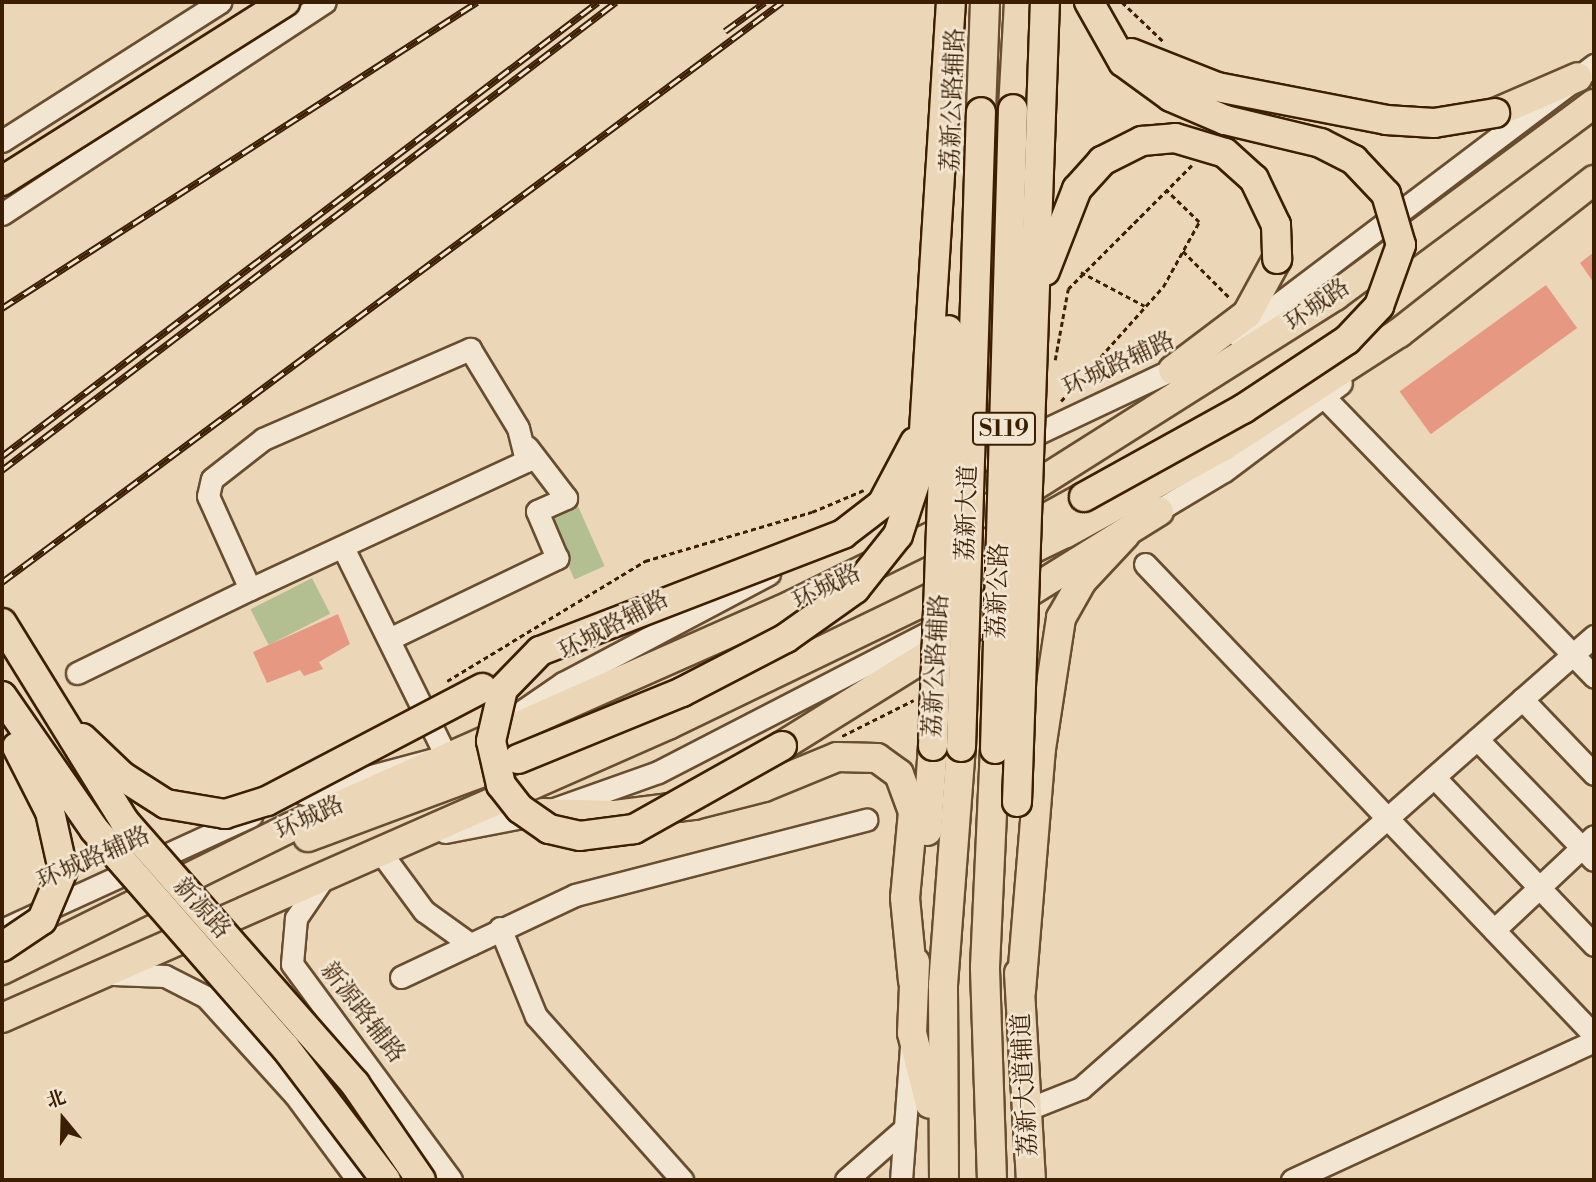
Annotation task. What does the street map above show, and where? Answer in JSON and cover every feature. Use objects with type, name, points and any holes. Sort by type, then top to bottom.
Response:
[{"type":"main road","points":[[2,181],[285,2]]},
{"type":"main road","points":[[208,868],[518,758],[713,678],[786,638],[855,589],[886,554],[915,498],[924,409],[951,2]]},
{"type":"main road","name":"荔新公路辅路","points":[[944,1169],[912,1033],[912,981],[933,746],[957,2]]},
{"type":"main road","name":"荔新大道","points":[[949,880],[961,747],[985,2]]},
{"type":"main road","name":"荔新公路","points":[[992,1180],[985,967],[995,749],[1018,2]]},
{"type":"main road","points":[[1021,991],[1013,900],[1045,2]]},
{"type":"main road","points":[[1091,7],[1135,56],[1217,87],[1410,123],[1495,113],[1586,71]]},
{"type":"main road","points":[[867,629],[958,567],[1243,409],[1347,340],[1384,296],[1401,245],[1386,194],[1354,160],[1321,143],[1225,120],[1171,97],[1124,62],[1091,7]]},
{"type":"main road","name":"环城路","points":[[2,970],[208,868],[446,756],[792,605],[1042,482],[1335,296],[1594,104]]},
{"type":"main road","points":[[1032,321],[1054,236],[1077,189],[1102,161],[1142,141],[1193,140],[1242,166],[1271,210],[1277,259],[1247,314],[1173,370]]},
{"type":"main road","points":[[2,1018],[329,871],[668,725],[1066,533],[1224,446],[1399,334],[1594,180]]},
{"type":"main road","points":[[924,409],[903,471],[864,520],[798,556],[557,640],[523,664],[503,689],[491,741],[501,785],[520,809],[549,829],[580,836],[635,829],[782,746],[1125,535],[1159,510]]},
{"type":"main road","points":[[40,694],[122,776],[166,804],[205,815],[267,802],[482,688],[655,602],[932,483]]},
{"type":"main road","points":[[1021,991],[1041,749],[1061,618],[1082,581],[1125,535]]},
{"type":"main road","name":"新源路","points":[[2,623],[40,694],[125,822],[355,1084],[421,1180]]},
{"type":"main road","name":"新源路","points":[[2,696],[94,829],[285,1046],[386,1180]]},
{"type":"main road","points":[[2,716],[50,812],[63,870],[42,920],[2,947]]},
{"type":"main road","points":[[933,746],[949,880],[944,1169]]},
{"type":"main road","points":[[543,813],[615,814],[694,805],[837,757],[877,758],[899,774],[911,798],[905,898],[912,981]]},
{"type":"main road","name":"荔新大道辅道","points":[[1021,991],[1031,1180]]},
{"type":"street","points":[[46,186],[16,173],[9,137],[220,2]]},
{"type":"street","points":[[2,214],[325,2]]},
{"type":"street","name":"环城路辅路","points":[[484,740],[563,683],[932,483],[1173,370],[1246,330],[1330,270],[1586,71]]},
{"type":"street","points":[[470,944],[424,911],[388,846],[543,813],[707,749],[1159,510],[1324,397],[1399,334]]},
{"type":"street","points":[[250,589],[207,488],[263,439],[470,349],[527,447],[566,498],[537,512],[557,558],[388,639]]},
{"type":"street","points":[[1324,397],[1594,677]]},
{"type":"street","points":[[77,673],[250,589],[507,472],[526,461],[527,447]]},
{"type":"street","points":[[343,548],[446,756]]},
{"type":"street","points":[[1145,564],[1594,1035]]},
{"type":"street","points":[[1028,1109],[1081,1088],[1594,636]]},
{"type":"street","points":[[1522,699],[1594,774]]},
{"type":"street","points":[[1477,739],[1590,848],[1539,888],[1494,930]]},
{"type":"street","name":"环城路辅路","points":[[2,930],[312,790],[446,756]]},
{"type":"street","points":[[1434,777],[1594,945]]},
{"type":"street","points":[[401,977],[500,928],[601,887],[866,820]]},
{"type":"street","name":"新源路辅路","points":[[329,871],[296,918],[292,964],[451,1180]]},
{"type":"street","points":[[500,928],[536,1016],[682,1180]]},
{"type":"street","points":[[97,976],[164,976],[206,997],[295,1095],[358,1180]]},
{"type":"street","points":[[901,1180],[912,1033]]},
{"type":"street","points":[[1292,1180],[1594,1041]]},
{"type":"street","points":[[846,1180],[903,1130]]},
{"type":"path","points":[[1122,2],[1174,49]]},
{"type":"path","points":[[1068,289],[1081,272],[1166,190],[1196,155]]},
{"type":"path","points":[[1057,406],[1145,306],[1184,251],[1199,222],[1166,190]]},
{"type":"path","points":[[1184,251],[1236,304]]},
{"type":"path","points":[[1081,272],[1145,306]]},
{"type":"path","points":[[419,699],[645,561],[799,516],[870,487]]},
{"type":"path","points":[[837,739],[918,699]]},
{"type":"green space","points":[[577,504],[605,566],[575,580],[547,517]]},
{"type":"green space","points":[[312,578],[330,614],[269,645],[251,609]]},
{"type":"building","points":[[1594,252],[1594,283],[1580,263]]},
{"type":"building","points":[[1546,285],[1577,328],[1431,434],[1400,391]]},
{"type":"building","points":[[338,614],[350,644],[319,662],[323,669],[304,676],[300,670],[267,683],[253,652]]},
{"type":"railway","points":[[2,308],[477,2]]},
{"type":"railway","points":[[2,456],[598,2]]},
{"type":"railway","points":[[2,470],[616,2]]},
{"type":"railway","points":[[725,31],[765,2]]},
{"type":"railway","points":[[2,582],[782,2]]}]
